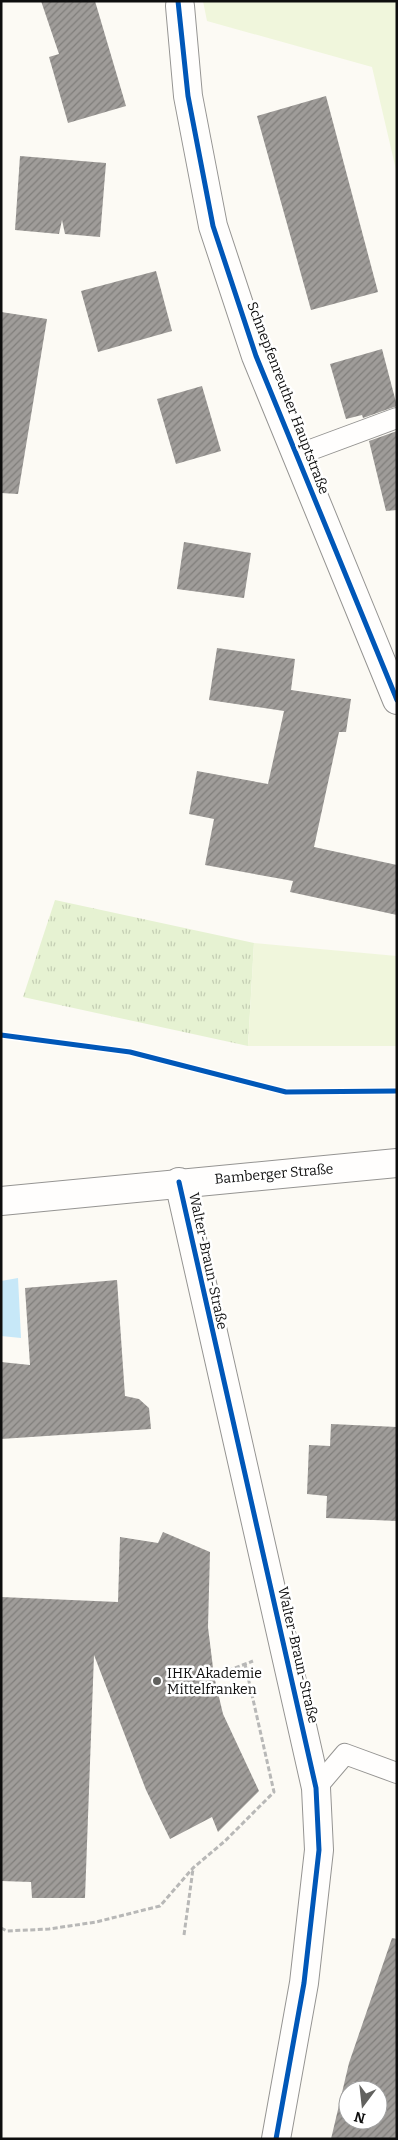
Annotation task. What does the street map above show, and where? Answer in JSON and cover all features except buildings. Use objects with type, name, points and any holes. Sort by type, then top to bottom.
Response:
[{"type":"street","name":"Schnepfenreuther Hauptstraße","points":[[180,6],[188,96],[213,226],[256,356],[397,700]]},
{"type":"street","name":"Bamberger Straße","points":[[1,1201],[179,1182],[397,1163]]},
{"type":"street","name":"Walter-Braun-Straße","points":[[179,1182],[237,1447],[285,1646],[316,1788],[319,1850],[305,1974],[276,2139]]},
{"type":"lane","points":[[298,455],[397,418]]},
{"type":"lane","points":[[316,1788],[345,1754],[397,1773]]},
{"type":"path","points":[[214,1676],[285,1646]]},
{"type":"path","points":[[1,1928],[7,1931],[49,1929],[96,1922],[160,1906],[193,1868],[225,1841],[274,1792],[245,1664]]},
{"type":"path","points":[[184,1935],[193,1868]]},
{"type":"green space","points":[[203,1],[397,1],[397,174],[372,67],[207,21]]},
{"type":"green space","points":[[55,900],[254,943],[248,1046],[23,997]]},
{"type":"green space","points":[[254,943],[397,956],[397,1046],[248,1046]]},
{"type":"water","points":[[18,1278],[21,1338],[1,1336],[1,1281]]},
{"type":"cycle path","points":[[178,1],[188,96],[213,226],[256,356],[397,700]]},
{"type":"cycle path","points":[[1,1035],[130,1052],[286,1092],[397,1091]]},
{"type":"cycle path","points":[[179,1182],[316,1788],[319,1850],[304,1983],[276,2139]]},
{"type":"place","name":"IHK Akademie Mittelfranken","points":[[157,1681]]}]
